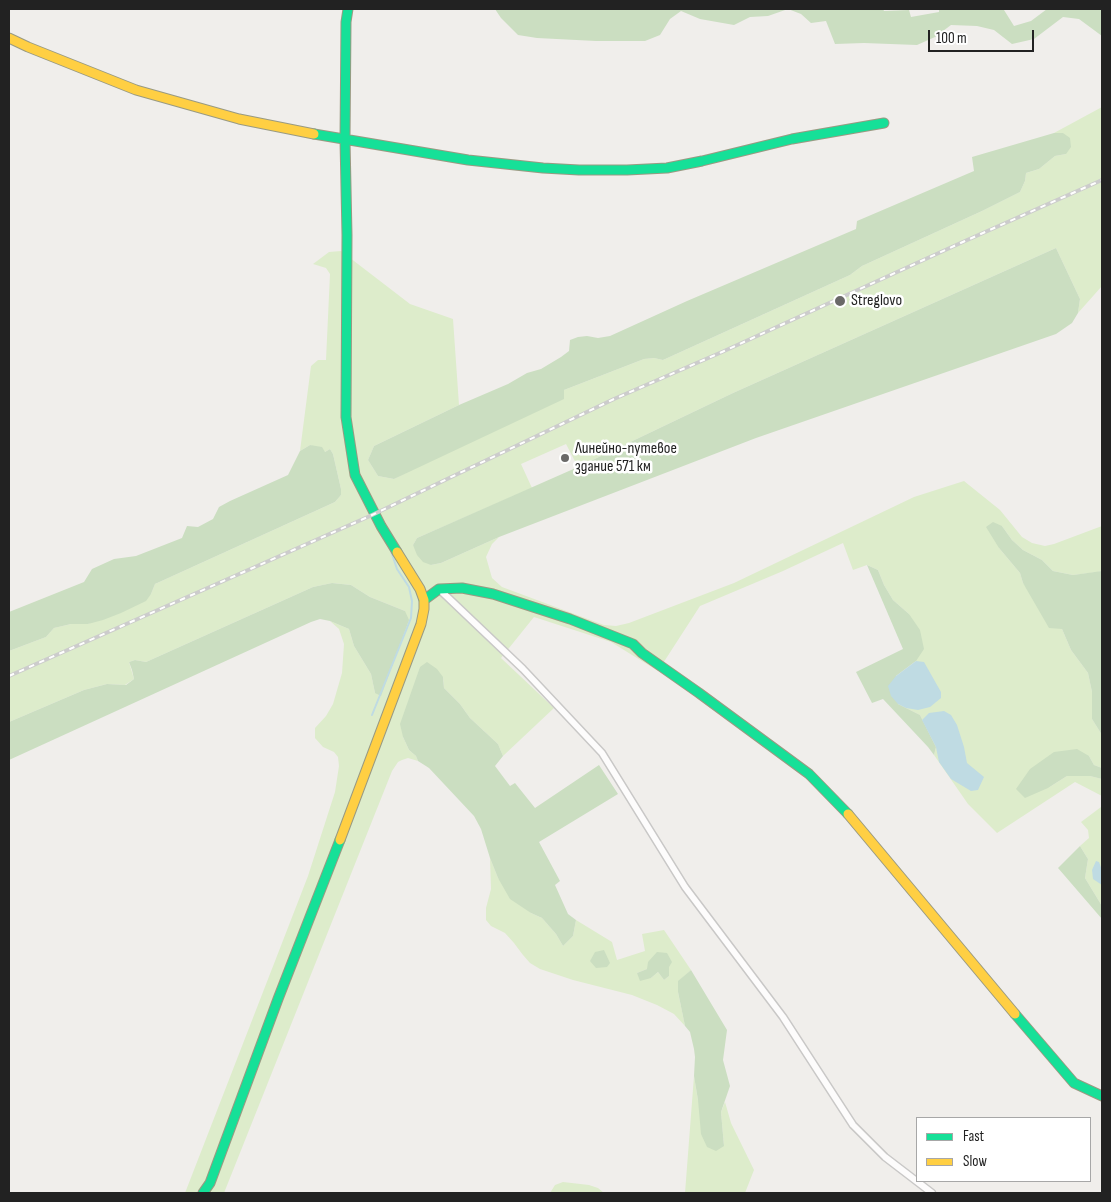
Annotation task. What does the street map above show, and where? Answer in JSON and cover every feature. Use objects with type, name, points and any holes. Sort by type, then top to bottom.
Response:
[{"type":"street","points":[[203,1193],[210,1183],[274,1009],[348,819],[421,624],[424,609],[424,600],[420,589],[381,526],[355,474],[346,417],[347,235],[345,140],[346,22],[348,9]]},
{"type":"street","points":[[9,38],[136,90],[239,119],[345,140],[468,160],[543,168],[579,170],[667,168],[792,139],[884,123]]},
{"type":"street","points":[[424,600],[439,589],[462,588],[493,594],[570,619],[633,644],[642,653],[809,774],[840,805],[1074,1083],[1102,1096]]},
{"type":"street","points":[[439,589],[523,669],[602,753],[685,887],[783,1017],[853,1125],[885,1157],[916,1181]]},
{"type":"street","points":[[918,1182],[932,1193]]},
{"type":"green space","points":[[495,9],[788,9],[768,16],[750,17],[734,25],[700,19],[681,11],[670,19],[660,35],[645,41],[596,41],[537,38],[518,35]]},
{"type":"green space","points":[[788,9],[909,10],[911,17],[939,12],[939,9],[1002,9],[1014,26],[1031,21],[1047,9],[1102,9],[1102,36],[1079,19],[1063,17],[1034,39],[1012,44],[994,30],[977,26],[951,25],[935,37],[917,45],[835,44],[826,21],[811,23],[801,14]]},
{"type":"green space","points":[[1102,107],[1102,286],[1078,313],[1080,299],[1056,248],[733,393],[578,467],[566,444],[521,464],[532,488],[417,538],[413,545],[431,565],[441,563],[499,537],[492,544],[486,557],[492,578],[502,587],[604,625],[616,626],[629,623],[734,583],[914,497],[964,481],[1000,510],[1022,537],[1032,543],[1045,546],[1054,544],[1102,526],[1102,571],[1098,572],[1073,575],[1053,571],[1042,560],[1023,550],[1012,540],[1002,526],[999,548],[1020,573],[1023,583],[1062,629],[1071,650],[1088,673],[1092,692],[1092,719],[1102,735],[1102,768],[1094,765],[1089,756],[1048,788],[1067,776],[1090,776],[1102,779],[1102,796],[1075,782],[997,833],[968,804],[934,755],[936,747],[920,715],[898,704],[916,661],[909,614],[893,600],[878,570],[867,565],[853,570],[843,543],[700,606],[658,671],[611,642],[534,617],[501,658],[554,708],[503,756],[498,744],[470,718],[460,704],[444,688],[443,677],[403,737],[409,750],[416,756],[418,761],[408,758],[402,760],[398,762],[392,771],[224,1193],[185,1193],[308,876],[335,792],[339,766],[338,757],[334,752],[323,747],[315,738],[315,728],[326,716],[333,704],[342,673],[344,644],[339,629],[330,621],[349,629],[354,646],[371,674],[375,693],[405,611],[370,597],[351,585],[332,583],[313,587],[146,662],[135,660],[129,662],[134,679],[125,685],[107,684],[84,690],[9,722],[9,651],[46,637],[54,628],[71,624],[88,624],[151,594],[155,584],[335,502],[341,495],[333,454],[330,449],[325,452],[310,445],[300,451],[311,366],[318,360],[326,360],[330,274],[326,268],[313,264],[329,252],[341,251],[410,304],[453,319],[459,405],[374,446],[368,460],[378,476],[394,479],[564,390],[644,359],[654,358],[663,360],[850,275],[862,266],[1020,192],[1026,173],[1039,169],[1055,156],[1066,154],[1063,133],[1054,133]]},
{"type":"green space","points":[[1054,133],[1063,133],[1070,138],[1071,147],[1066,154],[1055,156],[1039,169],[1026,173],[1020,192],[862,266],[850,275],[663,360],[654,358],[644,359],[564,390],[564,399],[394,479],[378,476],[368,460],[374,446],[459,405],[508,384],[527,373],[541,369],[569,351],[570,340],[587,336],[598,338],[610,336],[856,229],[857,221],[974,171],[972,157]]},
{"type":"green space","points":[[1056,248],[1080,299],[1078,313],[1072,323],[1056,334],[756,438],[499,537],[441,563],[431,565],[423,562],[417,555],[413,545],[417,538],[578,467],[733,393]]},
{"type":"green space","points":[[310,445],[322,447],[325,452],[330,449],[333,454],[341,489],[341,495],[335,502],[155,584],[146,601],[121,613],[88,624],[71,624],[54,628],[46,637],[9,651],[9,612],[84,582],[92,569],[114,559],[136,556],[182,538],[187,526],[198,527],[213,519],[219,507],[288,475],[300,451]]},
{"type":"green space","points":[[993,522],[1002,526],[1012,540],[1023,550],[1042,560],[1053,571],[1073,575],[1102,571],[1102,735],[1092,719],[1092,692],[1088,673],[1071,650],[1062,629],[1049,628],[1023,583],[1020,573],[999,548],[986,527]]},
{"type":"green space","points":[[867,565],[878,570],[893,600],[909,614],[920,630],[924,649],[916,661],[896,676],[898,704],[920,715],[936,747],[934,755],[883,699],[872,703],[856,672],[903,649]]},
{"type":"green space","points":[[332,583],[351,585],[370,597],[405,611],[409,620],[381,696],[375,693],[371,674],[354,646],[349,629],[320,619],[9,760],[9,722],[84,690],[107,684],[126,685],[134,679],[129,662],[135,660],[146,662],[313,587]]},
{"type":"green space","points":[[427,662],[437,669],[443,677],[444,688],[460,704],[470,718],[498,744],[503,756],[495,766],[510,786],[515,783],[535,808],[599,765],[618,794],[539,842],[560,881],[555,885],[568,914],[576,920],[573,936],[563,946],[556,934],[542,918],[510,899],[498,878],[481,829],[474,816],[429,768],[418,761],[416,756],[409,750],[400,724],[420,667]]},
{"type":"green space","points":[[1077,749],[1089,756],[1094,765],[1102,768],[1102,779],[1090,776],[1067,776],[1048,788],[1025,798],[1016,789],[1030,769],[1054,752]]},
{"type":"green space","points":[[1102,796],[1102,906],[1085,878],[1088,859],[1080,846],[1089,838],[1088,830],[1081,822],[1101,807]]},
{"type":"green space","points":[[1080,846],[1088,859],[1085,878],[1102,906],[1102,919],[1058,868]]},
{"type":"green space","points":[[490,858],[498,878],[531,913],[542,918],[556,934],[563,946],[573,936],[576,920],[612,942],[617,960],[645,951],[642,934],[664,930],[691,970],[678,982],[678,992],[685,1026],[674,1014],[657,1005],[632,995],[573,980],[540,969],[530,963],[505,933],[491,926],[486,920],[486,908],[491,889]],"holes":[[[669,967],[669,976],[664,980],[658,972],[651,978],[637,973],[647,969]]]},
{"type":"green space","points":[[604,950],[610,963],[607,967],[596,968],[590,961],[595,952]]},
{"type":"green space","points":[[657,952],[667,953],[672,962],[669,967],[669,976],[664,980],[658,972],[651,978],[640,981],[637,973],[647,969],[648,962]]},
{"type":"green space","points":[[691,970],[727,1030],[723,1060],[730,1086],[721,1112],[724,1146],[716,1151],[707,1147],[701,1134],[694,1076],[694,1049],[690,1032],[685,1026],[678,992],[678,981]]},
{"type":"green space","points":[[694,1076],[698,1100],[724,1146],[721,1112],[725,1102],[731,1123],[754,1170],[745,1193],[685,1193]]},
{"type":"green space","points":[[563,1182],[589,1185],[598,1188],[604,1193],[550,1193],[555,1185]]},
{"type":"water","points":[[916,661],[924,662],[941,692],[941,698],[930,707],[918,710],[906,708],[898,704],[891,696],[888,686],[896,676]]},
{"type":"water","points":[[944,711],[951,715],[957,725],[967,763],[984,777],[978,790],[971,791],[951,779],[939,762],[936,747],[922,720],[929,713]]},
{"type":"water","points":[[1096,861],[1099,862],[1102,870],[1102,885],[1093,879],[1092,870]]},
{"type":"waterway","points":[[372,715],[411,618],[412,601],[409,587],[397,569],[386,541]]},
{"type":"railway","points":[[9,676],[370,516],[614,399],[1102,180]]},
{"type":"traffic: fast","points":[[348,9],[346,22],[345,140],[347,235],[346,417],[355,475],[381,526],[397,552]]},
{"type":"traffic: fast","points":[[314,134],[468,160],[543,168],[627,170],[667,168],[792,139],[884,123]]},
{"type":"traffic: fast","points":[[424,600],[439,589],[462,588],[493,594],[570,619],[633,644],[642,653],[809,774],[848,814]]},
{"type":"traffic: fast","points":[[203,1193],[210,1183],[278,999],[340,840]]},
{"type":"traffic: fast","points":[[1015,1014],[1074,1083],[1102,1096]]},
{"type":"traffic: slow","points":[[9,38],[136,90],[239,119],[314,134]]},
{"type":"traffic: slow","points":[[340,840],[421,624],[424,609],[424,600],[420,589],[397,552]]},
{"type":"traffic: slow","points":[[848,814],[1015,1014]]},
{"type":"place","name":"Streglovo","points":[[840,301]]},
{"type":"place","name":"Линейно-путевое здание 571 км","points":[[565,458]]}]
